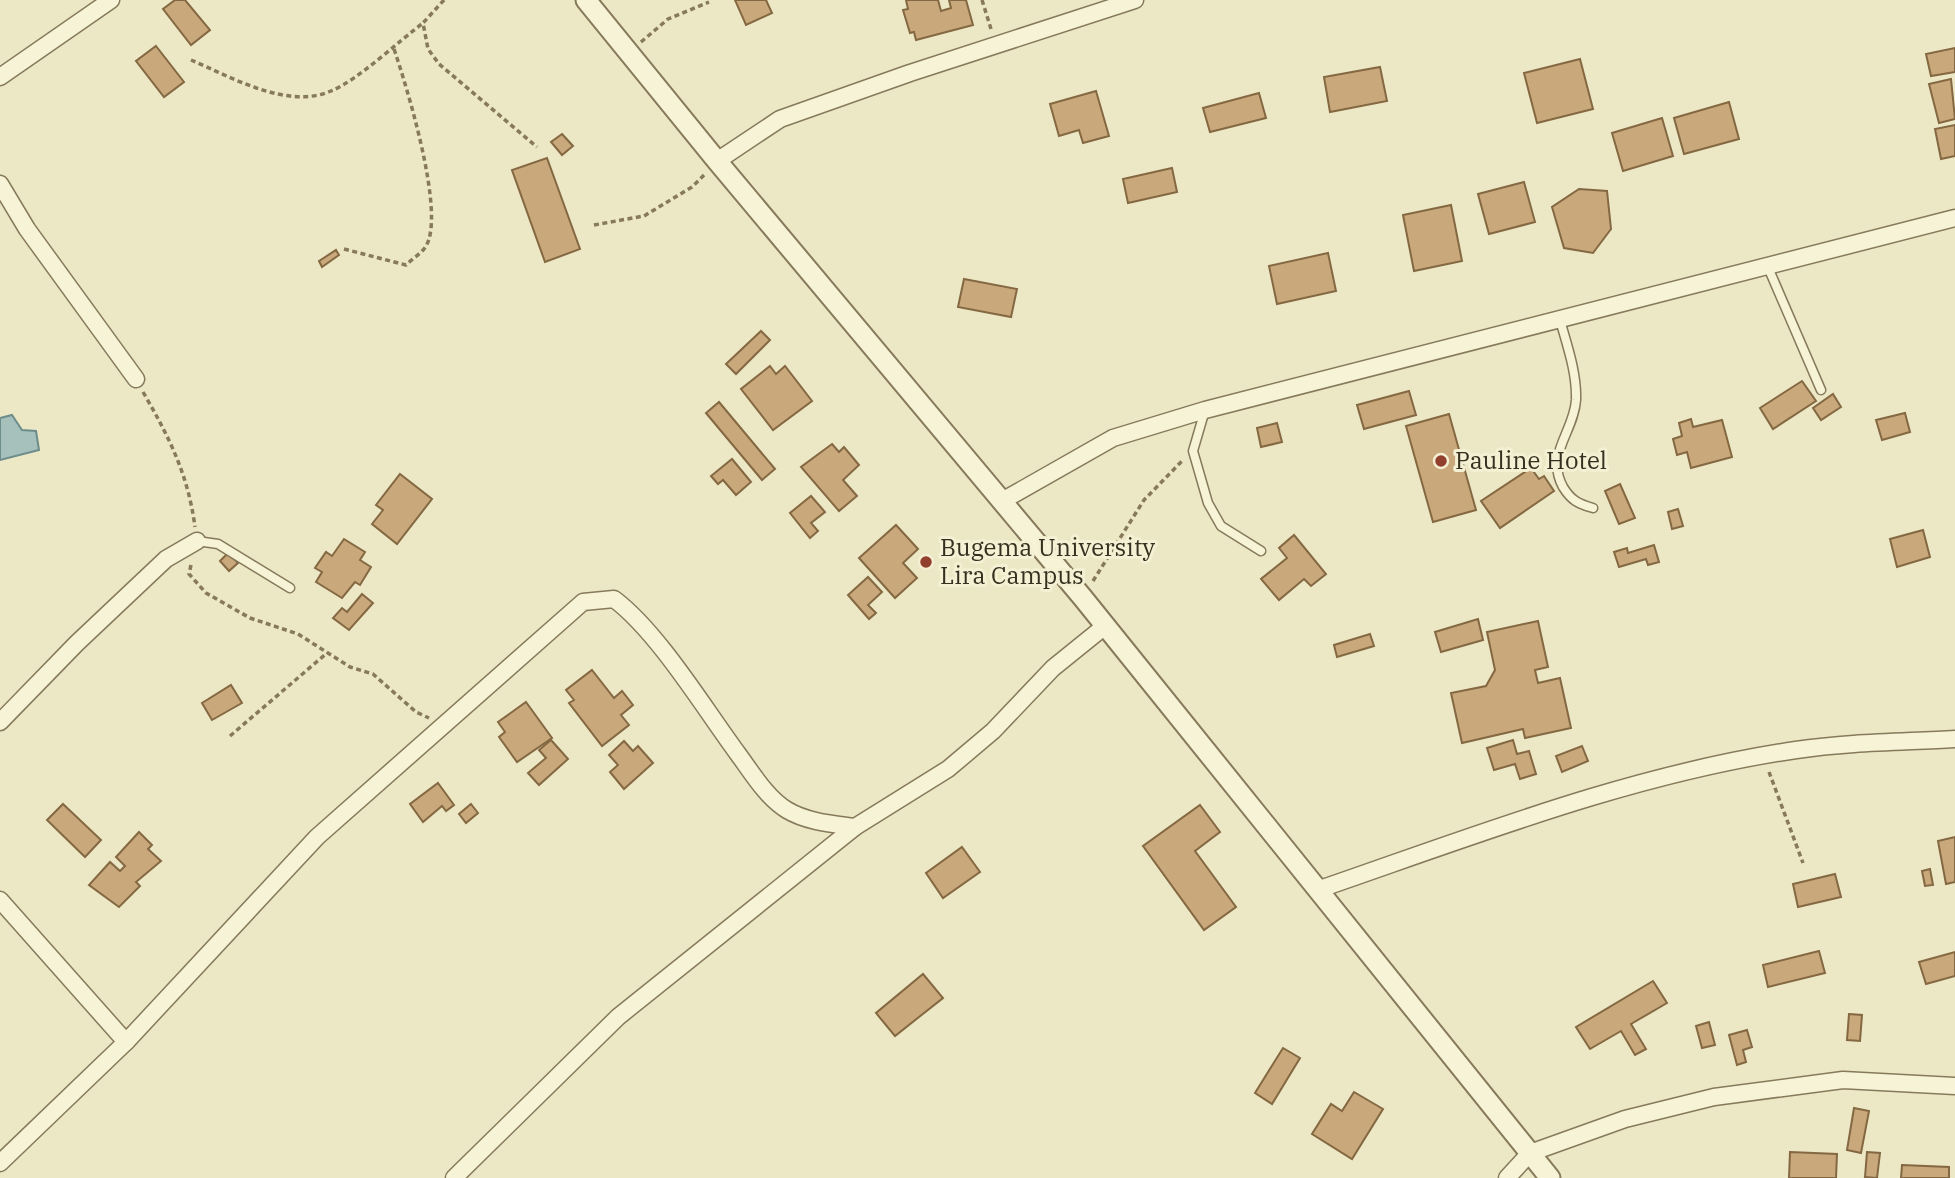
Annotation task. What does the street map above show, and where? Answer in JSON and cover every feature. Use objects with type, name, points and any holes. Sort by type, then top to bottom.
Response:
[{"type":"street","points":[[0,77],[111,0]]},
{"type":"street","points":[[586,0],[717,161],[1083,598],[1550,1178]]},
{"type":"street","points":[[717,161],[780,118],[1135,0]]},
{"type":"street","points":[[0,184],[27,229],[136,379]]},
{"type":"street","points":[[1002,501],[1113,438],[1205,410],[1955,218]]},
{"type":"street","points":[[0,722],[77,643],[166,559],[197,541]]},
{"type":"street","points":[[0,1163],[126,1042],[317,837],[583,603],[614,598],[625,607],[671,662],[762,786],[787,810],[815,821],[855,827]]},
{"type":"street","points":[[454,1178],[618,1017],[855,827],[948,769],[993,731],[1052,668],[1105,626]]},
{"type":"street","points":[[1317,890],[1534,815],[1650,782],[1763,757],[1849,745],[1955,739]]},
{"type":"street","points":[[0,900],[126,1042]]},
{"type":"street","points":[[1507,1178],[1530,1153],[1625,1119],[1753,1090],[1843,1080],[1955,1086]]},
{"type":"lane","points":[[1768,265],[1821,390]]},
{"type":"lane","points":[[1560,320],[1576,397],[1572,423],[1561,441],[1556,459],[1558,478],[1572,500],[1592,509]]},
{"type":"lane","points":[[1205,410],[1194,451],[1208,503],[1221,526],[1261,551]]},
{"type":"lane","points":[[197,541],[218,544],[290,588]]},
{"type":"path","points":[[191,60],[285,95],[307,97],[332,91],[423,23],[444,0]]},
{"type":"path","points":[[982,0],[996,44]]},
{"type":"path","points":[[629,52],[668,19],[709,2]]},
{"type":"path","points":[[423,23],[428,49],[439,64],[537,147]]},
{"type":"path","points":[[344,249],[406,265],[426,246],[433,219],[432,194],[405,80],[393,46]]},
{"type":"path","points":[[594,225],[644,216],[692,187],[717,161]]},
{"type":"path","points":[[136,379],[175,447],[191,500],[197,541],[188,574],[206,593],[250,618],[298,634],[350,667],[373,674],[416,712],[443,724]]},
{"type":"path","points":[[1083,598],[1159,480],[1194,451]]},
{"type":"path","points":[[230,736],[327,653]]},
{"type":"path","points":[[1763,757],[1803,863]]},
{"type":"water","points":[[12,415],[22,430],[36,431],[39,450],[0,460],[0,418]]},
{"type":"building","points":[[175,0],[185,0],[210,30],[191,45],[163,9]]},
{"type":"building","points":[[735,0],[766,0],[772,13],[746,25]]},
{"type":"building","points":[[906,0],[938,0],[941,11],[951,8],[949,0],[966,0],[973,25],[916,40],[914,32],[910,33],[903,10],[908,9]]},
{"type":"building","points":[[156,46],[184,82],[164,97],[136,61]]},
{"type":"building","points":[[1955,48],[1955,72],[1931,76],[1926,54]]},
{"type":"building","points":[[1580,59],[1593,109],[1537,123],[1524,73]]},
{"type":"building","points":[[1380,67],[1387,101],[1330,112],[1324,77]]},
{"type":"building","points":[[1951,79],[1955,119],[1939,123],[1929,84]]},
{"type":"building","points":[[1096,91],[1109,136],[1083,143],[1079,130],[1059,136],[1050,104]]},
{"type":"building","points":[[1259,93],[1266,118],[1210,132],[1203,108]]},
{"type":"building","points":[[1729,102],[1739,139],[1684,154],[1674,118]]},
{"type":"building","points":[[1662,118],[1673,156],[1623,171],[1612,133]]},
{"type":"building","points":[[1955,125],[1955,156],[1941,159],[1935,129]]},
{"type":"building","points":[[562,134],[573,146],[562,155],[551,142]]},
{"type":"building","points":[[547,158],[580,249],[545,262],[512,170]]},
{"type":"building","points":[[1172,168],[1177,192],[1128,203],[1123,179]]},
{"type":"building","points":[[1524,182],[1535,222],[1489,234],[1478,194]]},
{"type":"building","points":[[1579,189],[1607,191],[1611,229],[1593,253],[1564,248],[1552,207]]},
{"type":"building","points":[[1451,205],[1462,261],[1414,271],[1403,215]]},
{"type":"building","points":[[336,250],[339,255],[322,267],[319,261]]},
{"type":"building","points":[[1328,253],[1336,291],[1277,304],[1269,266]]},
{"type":"building","points":[[964,279],[1017,289],[1011,317],[958,307]]},
{"type":"building","points":[[761,331],[770,340],[736,374],[726,364]]},
{"type":"building","points":[[770,366],[776,374],[785,366],[812,401],[773,430],[741,389]]},
{"type":"building","points":[[1802,381],[1816,401],[1773,429],[1760,408]]},
{"type":"building","points":[[1409,391],[1416,415],[1364,429],[1357,405]]},
{"type":"building","points":[[1833,394],[1841,407],[1821,420],[1813,408]]},
{"type":"building","points":[[719,402],[775,469],[762,480],[706,413]]},
{"type":"building","points":[[1905,413],[1910,432],[1882,440],[1876,420]]},
{"type":"building","points":[[1449,414],[1476,510],[1433,522],[1406,426]]},
{"type":"building","points":[[1691,419],[1693,427],[1722,420],[1732,457],[1691,468],[1687,452],[1677,455],[1673,439],[1682,436],[1679,423]]},
{"type":"building","points":[[1277,423],[1282,442],[1261,447],[1257,428]]},
{"type":"building","points":[[832,444],[839,452],[844,447],[859,465],[843,480],[857,496],[839,511],[801,467]]},
{"type":"building","points":[[732,459],[751,482],[736,495],[723,480],[718,484],[711,476]]},
{"type":"building","points":[[1531,468],[1539,479],[1544,476],[1554,491],[1500,528],[1481,501]]},
{"type":"building","points":[[400,474],[432,499],[397,544],[372,524],[383,510],[376,505]]},
{"type":"building","points":[[1620,484],[1635,518],[1619,524],[1605,491]]},
{"type":"building","points":[[811,496],[825,512],[811,523],[818,531],[810,538],[790,513]]},
{"type":"building","points":[[1678,509],[1683,526],[1672,529],[1668,512]]},
{"type":"building","points":[[896,525],[918,549],[903,563],[917,578],[895,598],[859,558]]},
{"type":"building","points":[[1923,530],[1930,557],[1897,567],[1890,539]]},
{"type":"building","points":[[1294,535],[1326,574],[1311,586],[1304,579],[1279,600],[1261,579],[1287,558],[1279,548]]},
{"type":"building","points":[[344,539],[365,552],[360,560],[371,567],[360,585],[355,582],[342,598],[316,582],[322,572],[315,568],[326,552],[332,556]]},
{"type":"building","points":[[1654,545],[1659,562],[1648,565],[1646,559],[1619,567],[1614,552],[1627,548],[1628,553]]},
{"type":"building","points":[[228,553],[238,563],[229,571],[220,561]]},
{"type":"building","points":[[868,577],[882,592],[868,605],[876,613],[869,619],[848,595]]},
{"type":"building","points":[[362,594],[373,603],[349,630],[333,618],[342,608],[347,612]]},
{"type":"building","points":[[1478,619],[1483,640],[1441,652],[1435,632]]},
{"type":"building","points":[[1538,621],[1548,667],[1535,670],[1538,683],[1560,678],[1571,728],[1525,738],[1523,729],[1462,743],[1451,693],[1486,686],[1495,670],[1487,632]]},
{"type":"building","points":[[1370,634],[1374,646],[1337,657],[1334,645]]},
{"type":"building","points":[[592,670],[614,698],[622,691],[633,705],[621,715],[629,725],[602,746],[569,703],[574,700],[566,690]]},
{"type":"building","points":[[231,685],[242,703],[212,720],[202,703]]},
{"type":"building","points":[[526,702],[552,738],[517,762],[499,737],[505,732],[498,722]]},
{"type":"building","points":[[551,740],[568,759],[539,785],[528,773],[546,758],[539,750]]},
{"type":"building","points":[[1513,740],[1517,754],[1529,751],[1536,774],[1520,779],[1515,764],[1494,770],[1487,748]]},
{"type":"building","points":[[624,741],[633,751],[638,746],[653,763],[624,789],[610,772],[618,765],[609,755]]},
{"type":"building","points":[[1582,746],[1588,761],[1562,772],[1556,756]]},
{"type":"building","points":[[438,783],[454,805],[446,811],[442,806],[423,822],[410,804]]},
{"type":"building","points":[[63,804],[101,840],[85,857],[47,820]]},
{"type":"building","points":[[471,804],[478,813],[466,823],[459,814]]},
{"type":"building","points":[[1200,805],[1220,832],[1195,851],[1236,907],[1204,930],[1143,846]]},
{"type":"building","points":[[139,832],[152,845],[148,849],[161,861],[136,882],[140,886],[119,907],[89,885],[110,862],[120,871],[125,866],[116,857]]},
{"type":"building","points":[[1955,837],[1955,882],[1946,884],[1938,841]]},
{"type":"building","points":[[962,847],[980,872],[943,898],[926,873]]},
{"type":"building","points":[[1930,869],[1933,885],[1925,886],[1922,871]]},
{"type":"building","points":[[1835,874],[1841,897],[1798,907],[1793,884]]},
{"type":"building","points":[[1819,951],[1825,973],[1768,987],[1763,965]]},
{"type":"building","points":[[1955,952],[1955,976],[1926,984],[1919,962]]},
{"type":"building","points":[[923,974],[943,998],[895,1036],[876,1013]]},
{"type":"building","points":[[1653,981],[1667,1003],[1631,1024],[1646,1049],[1635,1055],[1621,1031],[1590,1049],[1576,1027]]},
{"type":"building","points":[[1849,1014],[1862,1015],[1860,1041],[1847,1040]]},
{"type":"building","points":[[1709,1022],[1715,1045],[1702,1048],[1696,1026]]},
{"type":"building","points":[[1747,1030],[1752,1047],[1743,1050],[1746,1062],[1737,1065],[1729,1035]]},
{"type":"building","points":[[1283,1048],[1300,1058],[1272,1104],[1255,1093]]},
{"type":"building","points":[[1354,1092],[1383,1109],[1352,1159],[1312,1134],[1331,1104],[1342,1111]]},
{"type":"building","points":[[1854,1108],[1869,1111],[1861,1153],[1847,1150]]},
{"type":"building","points":[[1790,1152],[1837,1154],[1836,1178],[1789,1178]]},
{"type":"building","points":[[1867,1152],[1880,1153],[1877,1178],[1865,1177]]},
{"type":"building","points":[[1902,1165],[1949,1167],[1949,1178],[1901,1178]]},
{"type":"place","name":"Pauline Hotel","points":[[1441,461]]},
{"type":"place","name":"Bugema University Lira Campus","points":[[926,562]]}]
